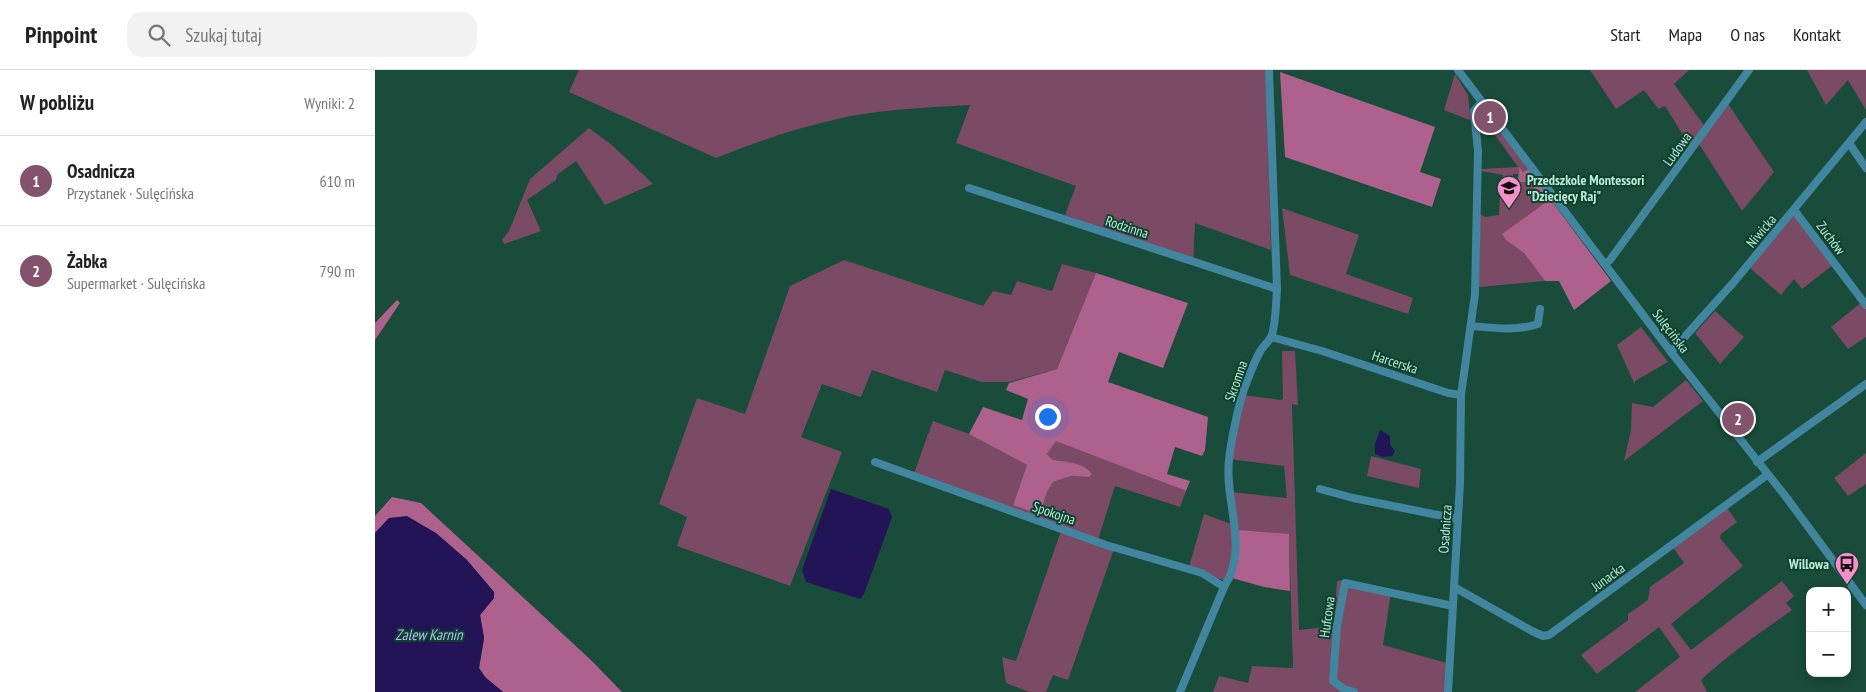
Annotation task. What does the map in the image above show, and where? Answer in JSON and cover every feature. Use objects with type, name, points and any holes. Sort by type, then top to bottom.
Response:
[{"type":"street","name":"Skromna","points":[[1180,692],[1224,587],[1231,578],[1236,559],[1235,523],[1229,460],[1244,390],[1260,351],[1271,337],[1276,312],[1277,289],[1269,70]]},
{"type":"street","name":"Sulęcińska","points":[[1458,70],[1671,352],[1866,605]]},
{"type":"street","name":"Ludowa","points":[[1605,264],[1610,260],[1749,70]]},
{"type":"street","name":"Osadnicza","points":[[1447,690],[1453,635],[1453,606],[1461,483],[1461,395],[1475,294],[1478,151],[1474,111],[1482,102]]},
{"type":"street","name":"Niwicka","points":[[1671,352],[1694,328],[1866,122]]},
{"type":"street","points":[[1849,143],[1866,168]]},
{"type":"street","name":"Rodzinna","points":[[969,188],[1277,289]]},
{"type":"street","name":"Zuchów","points":[[1794,210],[1866,305]]},
{"type":"street","points":[[1471,326],[1526,328],[1538,324],[1540,309]]},
{"type":"street","name":"Harcerska","points":[[1271,337],[1323,351],[1448,393],[1461,395]]},
{"type":"street","points":[[1757,462],[1866,384]]},
{"type":"street","name":"Spokojna","points":[[875,462],[1097,542],[1202,573],[1224,587]]},
{"type":"street","name":"Junacka","points":[[1454,588],[1532,631],[1543,636],[1549,635],[1767,475]]},
{"type":"street","points":[[1321,489],[1353,498],[1458,519]]},
{"type":"street","name":"Hufcowa","points":[[1353,692],[1344,690],[1333,681],[1337,626],[1345,583],[1453,606]]},
{"type":"shaded area","points":[[579,70],[1266,70],[1271,250],[1195,223],[1193,264],[1065,215],[1076,186],[956,143],[970,105],[850,116],[788,132],[716,158],[569,92]]},
{"type":"shaded area","points":[[1590,70],[1689,70],[1674,84],[1706,128],[1726,101],[1774,172],[1742,211],[1699,144],[1691,148],[1665,106],[1659,109],[1644,90],[1616,109]]},
{"type":"shaded area","points":[[1807,70],[1866,70],[1866,110],[1848,80],[1826,105]]},
{"type":"shaded area","points":[[1280,72],[1435,127],[1420,172],[1441,179],[1432,207],[1285,157]]},
{"type":"shaded area","points":[[1455,74],[1468,95],[1472,121],[1444,110]]},
{"type":"shaded area","points":[[1480,111],[1485,112],[1528,169],[1523,172],[1519,168],[1518,174],[1513,174],[1513,180],[1503,179],[1503,175],[1481,171],[1481,169],[1518,167],[1482,117],[1477,118]]},
{"type":"shaded area","points":[[589,128],[613,146],[653,184],[605,205],[576,161],[557,175],[556,180],[527,200],[541,231],[504,244],[502,240],[509,231],[530,179]]},
{"type":"shaded area","points":[[1519,167],[1523,172],[1528,169],[1611,281],[1574,310],[1559,281],[1545,281],[1524,253],[1507,241],[1502,234],[1545,203],[1530,182],[1518,182]]},
{"type":"shaded area","points":[[1504,181],[1530,182],[1546,203],[1507,241],[1524,253],[1545,281],[1479,287],[1480,214],[1485,217],[1499,215],[1500,193],[1503,193]]},
{"type":"shaded area","points":[[1282,208],[1359,235],[1346,274],[1413,298],[1408,314],[1290,275]]},
{"type":"shaded area","points":[[1794,215],[1833,265],[1802,289],[1794,279],[1781,295],[1750,268]]},
{"type":"shaded area","points":[[844,260],[983,306],[993,291],[1011,295],[1017,281],[1052,291],[1062,264],[1096,273],[1057,369],[1009,382],[982,382],[945,370],[937,392],[872,370],[861,397],[822,384],[801,437],[842,452],[790,586],[677,546],[687,517],[659,504],[697,398],[745,414],[790,286]]},
{"type":"shaded area","points":[[1096,273],[1188,303],[1163,368],[1119,352],[1108,382],[1208,417],[1205,450],[1202,456],[1175,447],[1167,474],[1190,481],[1186,491],[1056,441],[1047,454],[1053,460],[1079,465],[1092,474],[1089,477],[1071,476],[1053,482],[1047,492],[1040,515],[1013,505],[1027,465],[969,434],[983,407],[1022,420],[1028,399],[1006,390],[1009,383],[1057,369]]},
{"type":"shaded area","points":[[397,300],[400,303],[375,340],[375,323]]},
{"type":"shaded area","points":[[1863,301],[1866,306],[1866,337],[1848,349],[1831,327]]},
{"type":"shaded area","points":[[1715,311],[1744,337],[1720,364],[1695,333]]},
{"type":"shaded area","points":[[1641,327],[1668,362],[1635,381],[1635,385],[1617,345]]},
{"type":"shaded area","points":[[1282,351],[1295,351],[1298,405],[1292,404],[1299,630],[1334,626],[1337,581],[1342,580],[1391,592],[1383,645],[1450,664],[1448,692],[1213,692],[1219,676],[1248,683],[1252,666],[1293,668],[1289,534],[1232,578],[1222,580],[1189,567],[1204,514],[1234,525],[1231,492],[1287,498],[1284,466],[1229,459],[1243,395],[1283,399]]},
{"type":"shaded area","points":[[1686,380],[1703,401],[1624,461],[1631,430],[1632,403],[1653,407]]},
{"type":"shaded area","points":[[933,421],[969,434],[1027,465],[1013,505],[1040,515],[1047,492],[1053,482],[1071,476],[1089,477],[1072,463],[1053,460],[1047,454],[1056,440],[1186,491],[1180,507],[1115,486],[1097,543],[1114,549],[1068,680],[1053,675],[1046,692],[1029,692],[1006,683],[1002,657],[1016,661],[1062,528],[913,476]]},
{"type":"shaded area","points":[[1866,453],[1866,484],[1848,496],[1834,478]]},
{"type":"shaded area","points":[[1371,456],[1421,469],[1419,488],[1367,476]]},
{"type":"shaded area","points":[[392,497],[421,503],[592,661],[622,692],[503,692],[485,677],[479,668],[484,638],[480,615],[494,598],[494,592],[466,559],[389,518],[375,533],[375,516]]},
{"type":"shaded area","points":[[1727,508],[1737,522],[1721,534],[1720,538],[1743,566],[1671,624],[1691,650],[1782,581],[1794,596],[1786,603],[1792,610],[1734,652],[1701,680],[1707,692],[1635,692],[1680,657],[1659,627],[1597,674],[1581,655],[1628,620],[1628,614],[1648,600],[1650,587],[1684,563],[1672,546]]},
{"type":"shaded area","points":[[1237,530],[1289,534],[1290,591],[1264,587],[1232,578]]},
{"type":"water","points":[[1380,430],[1390,436],[1390,445],[1395,451],[1392,456],[1382,457],[1375,454],[1375,444]]},
{"type":"water","points":[[831,489],[889,509],[892,517],[864,594],[860,599],[806,582],[802,570]]},
{"type":"water","name":"Zalew Karnin","points":[[407,516],[436,533],[466,559],[494,592],[494,598],[480,615],[484,638],[479,668],[485,677],[503,692],[375,692],[375,533],[389,518]]},
{"type":"place","name":"Osadnicza","points":[[1490,117]]},
{"type":"place","name":"Przedszkole Montessori \"Dziecięcy Raj\"","points":[[1509,209]]},
{"type":"place","name":"Żabka","points":[[1738,419]]},
{"type":"place","name":"Willowa","points":[[1847,585]]}]
